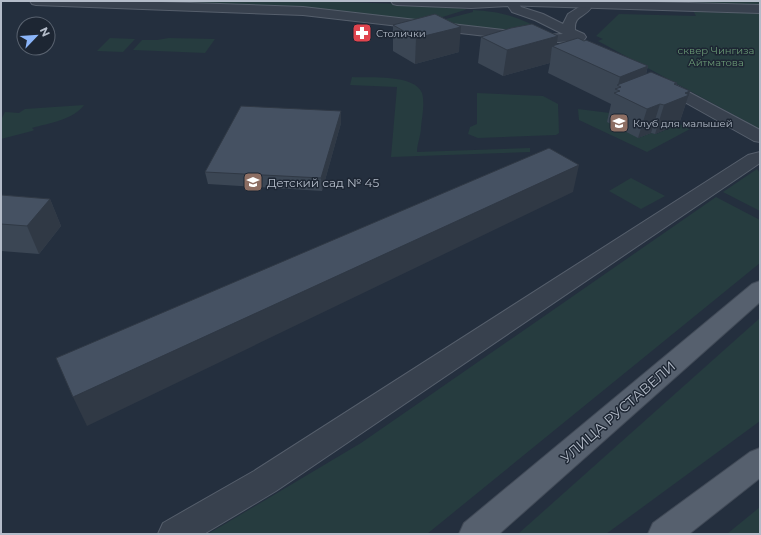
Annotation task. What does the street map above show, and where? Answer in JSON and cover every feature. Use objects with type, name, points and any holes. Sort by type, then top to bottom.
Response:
[{"type":"main road","name":"УЛИЦА РУСТАВЕЛИ","points":[[475,534],[760,289]]},
{"type":"main road","points":[[664,534],[760,461]]},
{"type":"street","points":[[36,1],[303,11],[546,39],[577,36]]},
{"type":"street","points":[[397,1],[471,4],[507,1],[760,10]]},
{"type":"street","points":[[507,1],[516,10],[539,17],[577,36]]},
{"type":"street","points":[[577,36],[569,20],[574,14],[585,8],[584,4]]},
{"type":"street","points":[[649,76],[760,137]]},
{"type":"street","points":[[174,534],[265,481],[754,159],[760,157]]},
{"type":"green space","points":[[144,1],[310,1],[435,5],[466,9],[436,19],[434,22],[303,7]]},
{"type":"green space","points":[[642,1],[760,1],[760,5]]},
{"type":"green space","points":[[473,10],[504,14],[522,20],[550,34],[441,23],[442,20],[473,12]]},
{"type":"green space","name":"сквер Чингиза Айтматова","points":[[694,12],[760,13],[760,129],[598,41],[603,39],[596,36],[619,14],[696,16]]},
{"type":"green space","points":[[110,38],[135,39],[123,52],[97,51]]},
{"type":"green space","points":[[169,38],[215,39],[205,53],[133,50],[142,40]]},
{"type":"green space","points":[[352,77],[391,78],[410,83],[418,87],[422,93],[423,106],[417,152],[530,148],[530,152],[391,157],[397,87],[350,85]]},
{"type":"green space","points":[[477,93],[543,96],[558,104],[559,133],[556,135],[478,138],[468,134],[470,127],[477,124]]},
{"type":"green space","points":[[84,105],[67,118],[32,128],[34,130],[32,131],[1,139],[1,120],[5,112],[19,113],[25,109]]},
{"type":"green space","points":[[578,109],[610,113],[638,138],[651,133],[656,134],[679,124],[690,129],[647,152],[579,120]]},
{"type":"green space","points":[[757,169],[760,173],[760,211],[723,192]]},
{"type":"green space","points":[[631,178],[665,196],[641,209],[609,191]]},
{"type":"green space","points":[[716,197],[760,220],[760,263],[427,534],[208,534],[361,443]]},
{"type":"green space","points":[[760,318],[760,421],[606,534],[518,534]]},
{"type":"green space","points":[[760,507],[760,534],[727,534]]},
{"type":"building","points":[[435,14],[461,27],[416,38],[393,25]]},
{"type":"building","points":[[532,24],[558,36],[507,50],[481,37],[511,28]]},
{"type":"building","points":[[578,38],[648,66],[620,77],[552,46]]},
{"type":"building","points":[[651,72],[677,83],[674,84],[690,91],[685,93],[689,95],[664,105],[660,104],[647,109],[614,93],[620,91],[615,89],[621,87],[617,85]]},
{"type":"building","points":[[241,106],[341,111],[321,178],[205,172]]},
{"type":"building","points":[[549,148],[579,165],[73,397],[56,358]]},
{"type":"building","points":[[1,195],[50,199],[27,226],[1,224]]},
{"type":"place","name":"Столички","points":[[362,33]]},
{"type":"place","name":"Клуб для малышей","points":[[619,123]]},
{"type":"place","name":"Детский сад № 45","points":[[253,182]]}]
